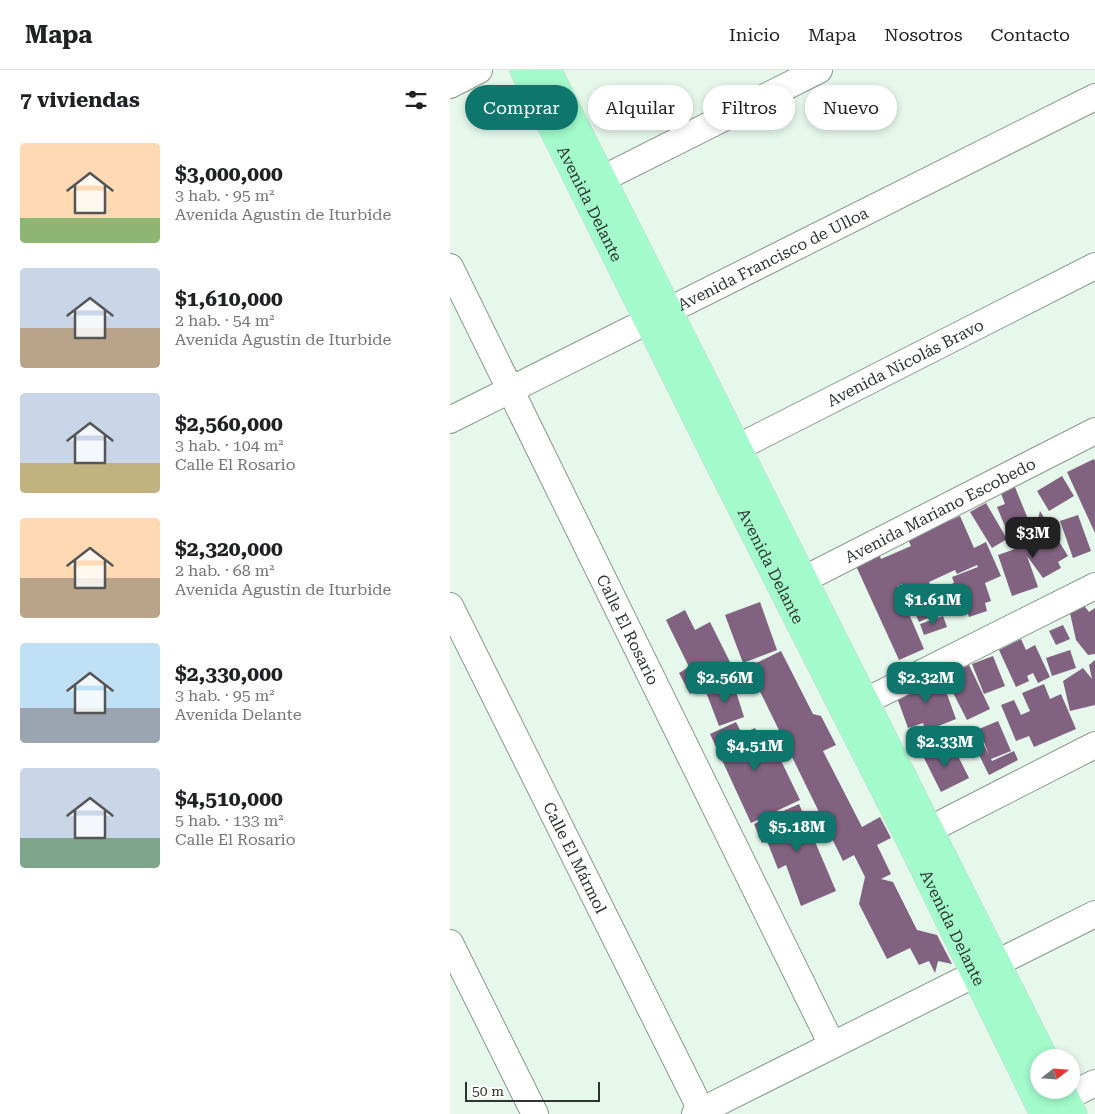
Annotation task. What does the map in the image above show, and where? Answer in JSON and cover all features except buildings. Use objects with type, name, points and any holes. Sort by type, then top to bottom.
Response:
[{"type":"main road","name":"Avenida Delante","points":[[524,70],[659,317],[987,969],[1061,1104]]},
{"type":"main road","name":"Avenida Delante","points":[[547,70],[602,178],[659,317]]},
{"type":"main road","name":"Avenida Delante","points":[[987,969],[1038,1049]]},
{"type":"street","points":[[450,85],[479,70]]},
{"type":"street","points":[[602,178],[819,70]]},
{"type":"street","name":"Avenida Francisco de Ulloa","points":[[450,420],[1095,97]]},
{"type":"street","name":"Avenida Nicolás Bravo","points":[[726,453],[1095,266]]},
{"type":"street","name":"Calle El Rosario","points":[[450,267],[512,389],[832,1045]]},
{"type":"street","name":"Avenida Mariano Escobedo","points":[[794,584],[1095,430]]},
{"type":"street","points":[[855,706],[1095,586]]},
{"type":"street","name":"Calle El Mármol","points":[[450,606],[699,1113]]},
{"type":"street","points":[[919,835],[1095,745]]},
{"type":"street","points":[[699,1113],[1095,914]]},
{"type":"street","points":[[450,943],[535,1114]]},
{"type":"street","points":[[1061,1104],[1095,1083]]}]
